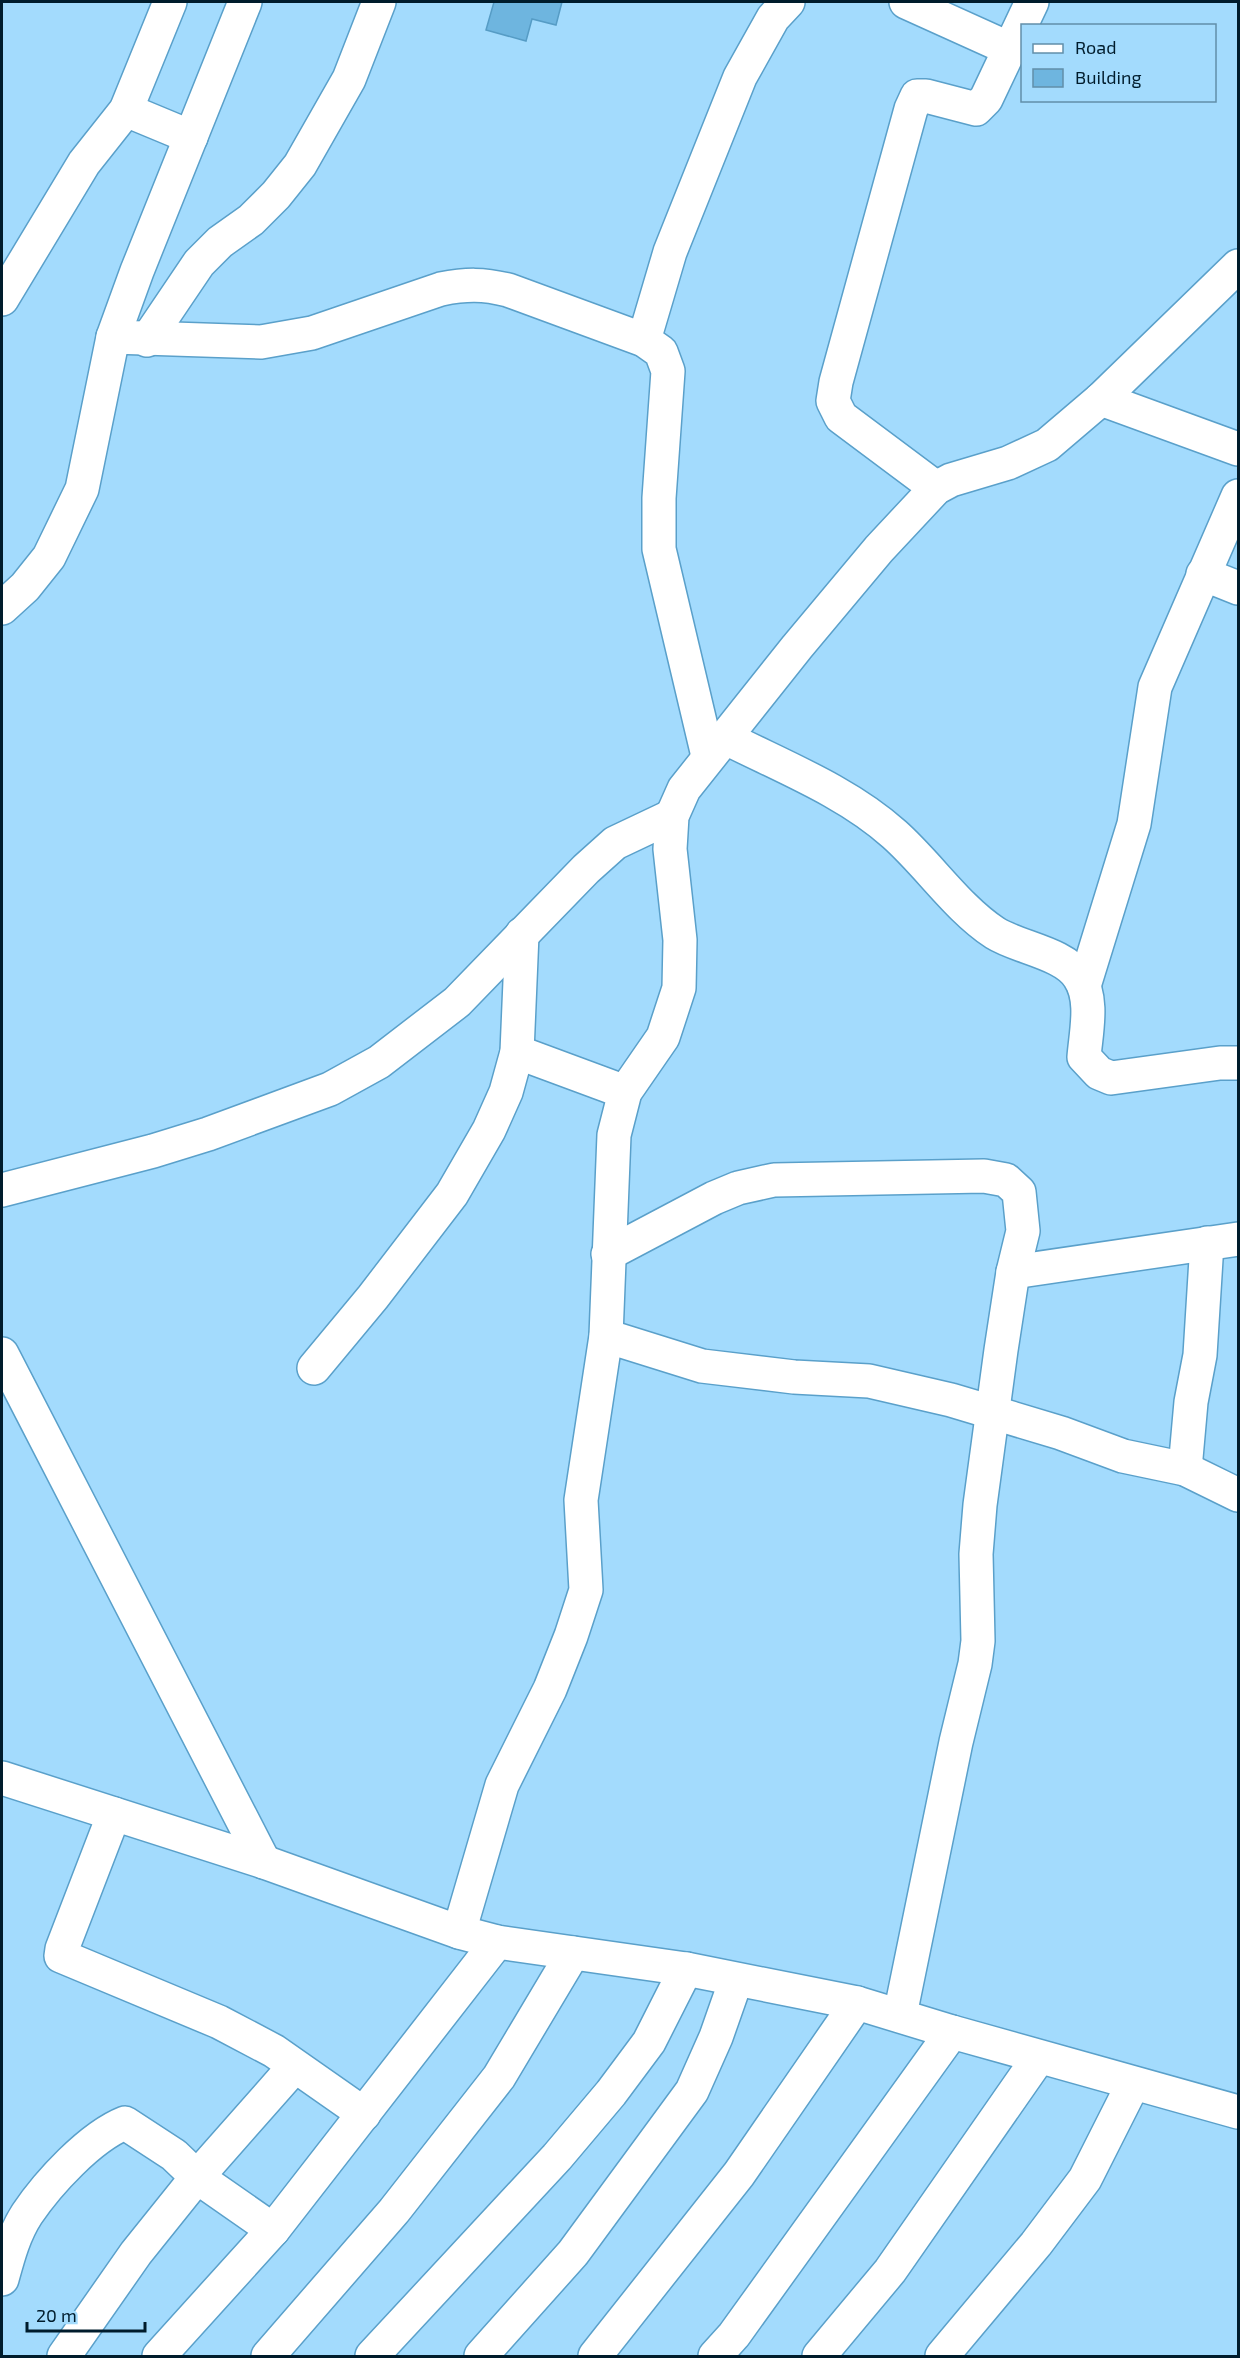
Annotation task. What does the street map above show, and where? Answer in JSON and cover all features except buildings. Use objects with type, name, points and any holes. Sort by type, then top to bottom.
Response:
[{"type":"street","points":[[2,299],[84,163],[126,110],[170,2]]},
{"type":"street","points":[[2,608],[25,587],[49,557],[82,489],[113,337],[137,271],[245,2]]},
{"type":"street","points":[[147,340],[199,263],[220,242],[251,220],[276,195],[300,165],[349,79],[379,2]]},
{"type":"street","points":[[644,340],[670,252],[740,77],[773,18],[788,2]]},
{"type":"street","points":[[906,2],[1010,49]]},
{"type":"street","points":[[1022,24],[1032,2]]},
{"type":"street","points":[[936,488],[841,417],[833,401],[836,382],[916,96],[926,96],[976,109],[986,99],[1021,26]]},
{"type":"street","points":[[126,110],[191,137]]},
{"type":"street","points":[[459,1932],[502,1785],[550,1689],[586,1590],[581,1500],[606,1336],[614,1136],[625,1092],[663,1037],[680,988],[681,940],[670,849],[672,816],[684,789],[716,746],[879,549],[936,488],[951,480],[1008,463],[1047,445],[1101,399],[1239,266]]},
{"type":"street","points":[[113,337],[147,340],[261,342],[312,333],[441,289],[486,284],[644,340],[661,352],[668,371],[659,498],[658,549],[716,746]]},
{"type":"street","points":[[1101,399],[1239,449]]},
{"type":"street","points":[[1084,986],[1134,824],[1155,687],[1239,496]]},
{"type":"street","points":[[1203,574],[1239,588]]},
{"type":"street","points":[[716,746],[847,800],[894,834],[954,897],[996,933],[1066,964],[1077,974],[1084,986],[1088,1006],[1084,1057],[1099,1073],[1111,1078],[1220,1063],[1239,1063]]},
{"type":"street","points":[[2,1190],[153,1151],[330,1089],[379,1062],[457,1002],[586,869],[615,843],[672,816]]},
{"type":"street","points":[[314,1368],[373,1297],[452,1194],[489,1130],[506,1092],[517,1052],[522,934]]},
{"type":"street","points":[[517,1052],[625,1092]]},
{"type":"street","points":[[608,1254],[714,1198],[738,1188],[774,1180],[984,1176],[1006,1180],[1019,1192],[1023,1231],[1013,1272],[992,1414],[976,1554],[978,1641],[975,1664],[956,1742],[900,2015]]},
{"type":"street","points":[[1013,1272],[1223,1241],[1191,1402],[1185,1469]]},
{"type":"street","points":[[606,1336],[702,1366],[794,1377],[869,1381],[951,1400],[1123,1456],[1185,1469],[1239,1495]]},
{"type":"street","points":[[2,1354],[264,1862]]},
{"type":"street","points":[[2,1778],[264,1862],[459,1932],[497,1942],[686,1969],[857,2003],[1133,2084],[1239,2112]]},
{"type":"street","points":[[114,1814],[62,1948],[61,1956],[219,2022],[274,2051],[364,2114]]},
{"type":"street","points":[[166,2354],[273,2230],[497,1942]]},
{"type":"street","points":[[268,2356],[394,2211],[499,2077],[573,1953]]},
{"type":"street","points":[[372,2356],[557,2157],[611,2093],[649,2042],[686,1969]]},
{"type":"street","points":[[482,2356],[573,2253],[692,2091],[716,2037],[736,1980]]},
{"type":"street","points":[[594,2356],[615,2333],[739,2174],[857,2003]]},
{"type":"street","points":[[715,2356],[734,2336],[952,2032]]},
{"type":"street","points":[[819,2356],[890,2271],[1039,2057]]},
{"type":"street","points":[[64,2356],[136,2253],[197,2177],[294,2067]]},
{"type":"street","points":[[942,2356],[1036,2244],[1085,2179],[1133,2084]]},
{"type":"street","points":[[2,2279],[11,2246],[27,2215],[73,2162],[112,2129],[125,2123],[174,2155],[197,2177],[273,2230]]}]
